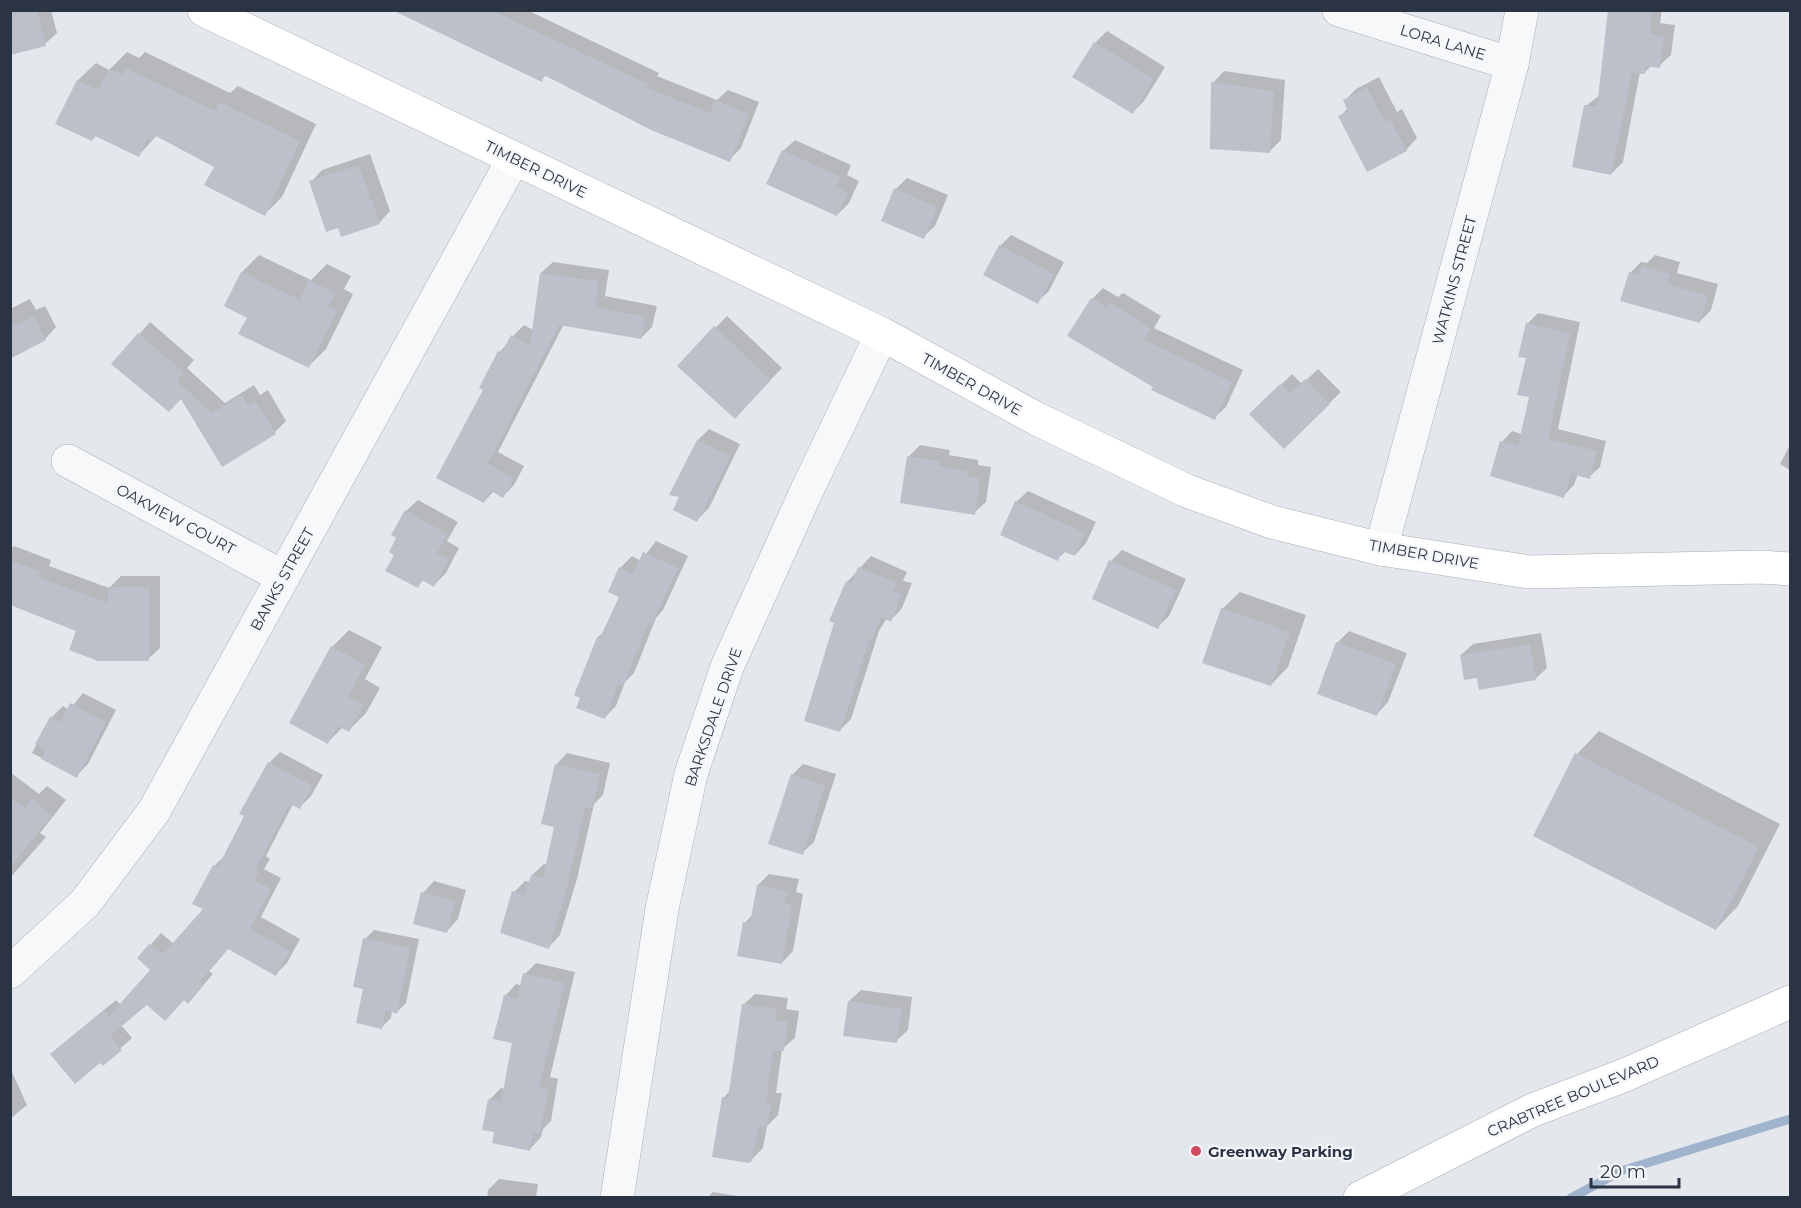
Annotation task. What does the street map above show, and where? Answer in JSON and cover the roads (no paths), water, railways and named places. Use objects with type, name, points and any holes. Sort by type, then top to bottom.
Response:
[{"type":"street","name":"TIMBER DRIVE","points":[[204,10],[882,334],[1037,419],[1187,491],[1272,522],[1381,549],[1529,572],[1761,567],[1791,569]]},
{"type":"street","name":"LORA LANE","points":[[1339,10],[1512,64]]},
{"type":"street","name":"WATKINS STREET","points":[[1381,549],[1512,64],[1522,10]]},
{"type":"street","name":"BANKS STREET","points":[[10,972],[85,903],[153,811],[514,158]]},
{"type":"street","name":"BARKSDALE DRIVE","points":[[617,1197],[662,909],[691,774],[727,667],[807,490],[882,334]]},
{"type":"street","name":"OAKVIEW COURT","points":[[68,461],[283,577]]},
{"type":"street","name":"CRABTREE BOULEVARD","points":[[1360,1197],[1533,1110],[1625,1076],[1791,1002]]},
{"type":"waterway","points":[[1571,1198],[1621,1171],[1790,1119]]},
{"type":"place","name":"Greenway Parking","points":[[1196,1151]]}]
